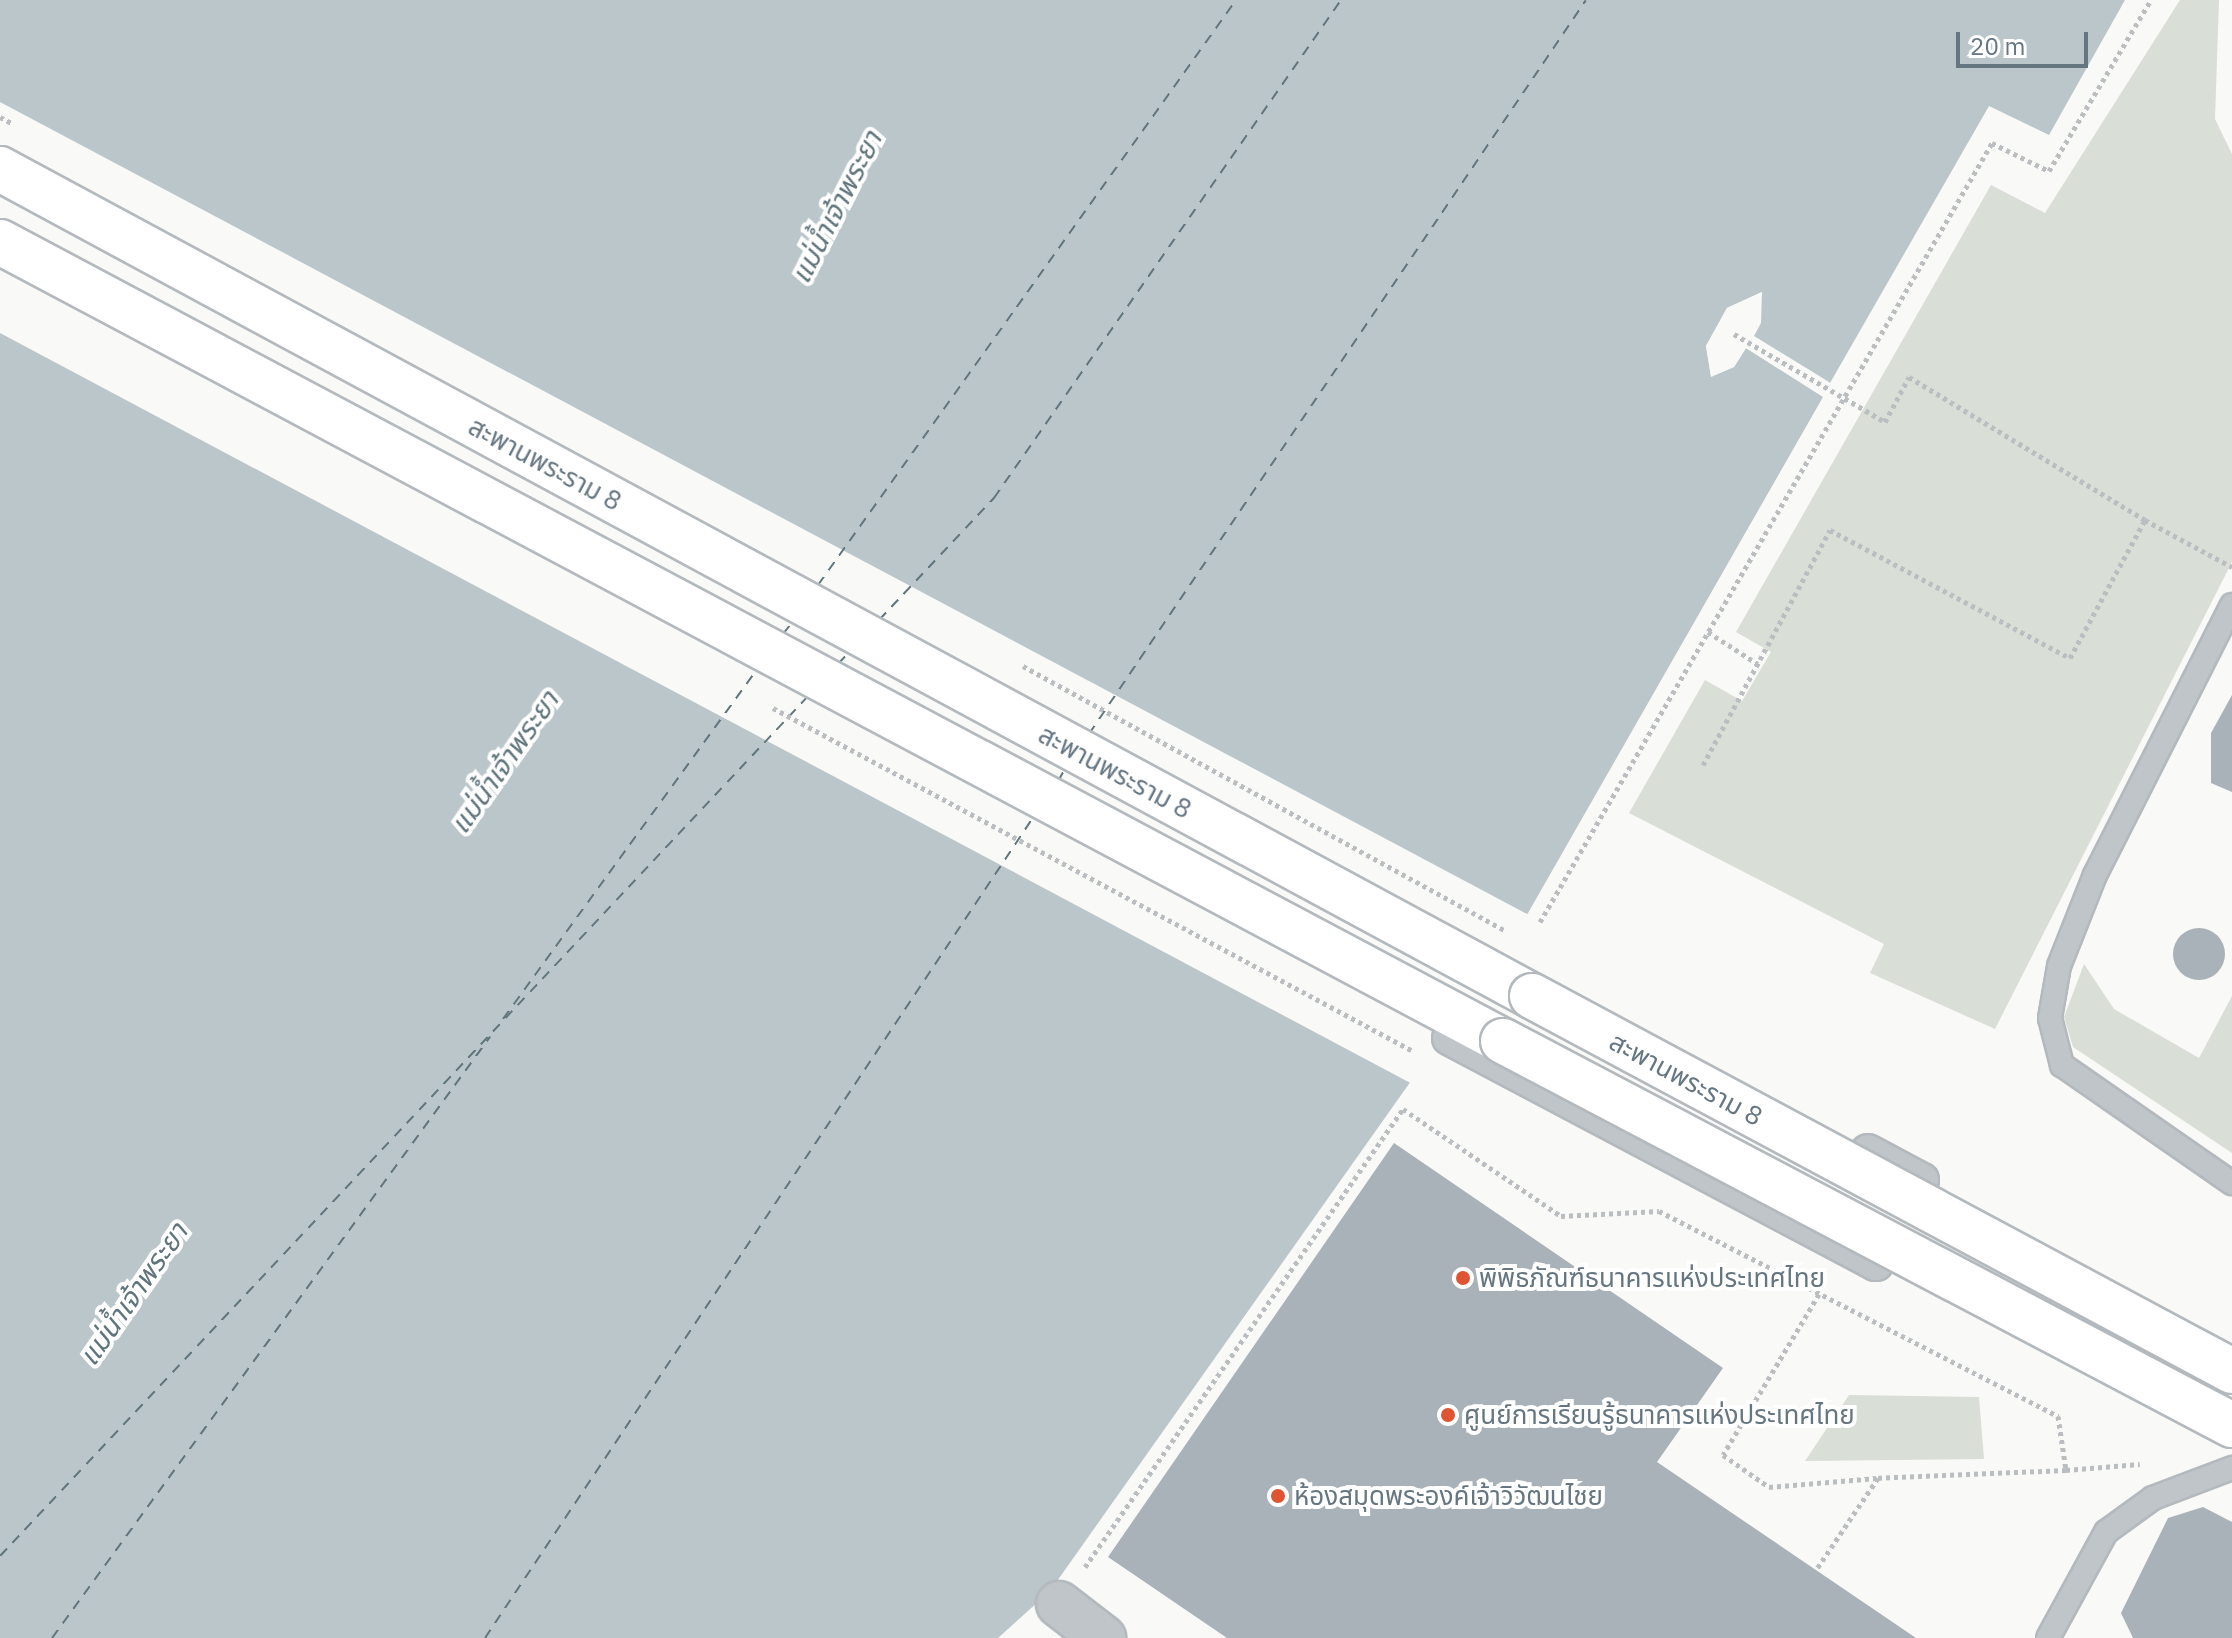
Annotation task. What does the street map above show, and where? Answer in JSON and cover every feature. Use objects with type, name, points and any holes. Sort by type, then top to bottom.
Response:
[{"type":"main road","name":"สะพานพระราม 8","points":[[0,169],[2232,1371]]},
{"type":"main road","name":"สะพานพระราม 8","points":[[0,242],[2232,1425]]},
{"type":"street","points":[[1493,952],[1922,1180],[1912,1192]]},
{"type":"street","points":[[1449,1038],[1876,1264],[1878,1251]]},
{"type":"street","points":[[1059,1604],[1103,1638]]},
{"type":"lane","points":[[2232,605],[2095,875],[2059,966],[2050,1018],[2062,1065],[2232,1183]]},
{"type":"lane","points":[[2048,1638],[2106,1532],[2153,1498],[2232,1468]]},
{"type":"path","points":[[1540,922],[1992,143],[2049,171],[2151,0]]},
{"type":"path","points":[[1734,334],[1842,400],[1885,422],[1909,377],[2145,520],[2232,567]]},
{"type":"path","points":[[1703,765],[1830,530],[2070,658],[2145,520]]},
{"type":"path","points":[[1708,632],[1758,664]]},
{"type":"path","points":[[1059,1604],[1403,1109],[1561,1216],[1659,1211],[2058,1416],[2066,1470]]},
{"type":"path","points":[[1819,1294],[1723,1455],[1769,1487],[2171,1462],[2183,1487]]},
{"type":"path","points":[[1816,1570],[1878,1478]]},
{"type":"shaded area","points":[[2180,0],[2219,0],[2215,119],[2232,154],[2232,562],[1995,1029],[1870,973],[1884,944],[1629,813],[1705,680],[1742,701],[1771,652],[1736,632],[1991,185],[2045,213]]},
{"type":"shaded area","points":[[2084,964],[2114,1009],[2199,1058],[2232,996],[2232,1153],[2073,1047],[2064,1017]]},
{"type":"shaded area","points":[[1849,1395],[1979,1397],[1984,1459],[1805,1461]]},
{"type":"water","name":"แม่น้ำเจ้าพระยา","points":[[0,0],[2125,0],[2049,135],[1989,106],[1830,383],[1753,336],[1762,292],[1727,308],[1706,346],[1711,376],[1734,367],[1746,348],[1823,397],[1520,927],[1050,1591],[998,1638],[0,1638]]},
{"type":"pier","points":[[0,102],[1530,916],[1434,1096],[0,333]]},
{"type":"pier","points":[[1762,292],[1761,323],[1754,336],[1834,385],[1750,338],[1758,298],[1730,311],[1710,347],[1714,371],[1747,344],[1827,399],[1746,348],[1734,367],[1711,377],[1706,346],[1727,308]]},
{"type":"building","points":[[2232,695],[2232,792],[2211,783],[2211,733]]},
{"type":"building","points":[[2199,928],[2218,935],[2225,954],[2218,973],[2199,980],[2180,973],[2173,954],[2180,935]]},
{"type":"building","name":"ศูนย์การเรียนรู้ธนาคารแห่งประเทศไทย","points":[[1394,1143],[1723,1368],[1657,1462],[1916,1638],[1227,1638],[1108,1557]]},
{"type":"building","points":[[2203,1507],[2232,1522],[2232,1638],[2133,1638],[2121,1613],[2168,1518]]},
{"type":"ferry route","points":[[818,585],[1236,0]]},
{"type":"ferry route","points":[[879,620],[994,498],[1341,0]]},
{"type":"ferry route","points":[[1089,734],[1586,0]]},
{"type":"ferry route","points":[[783,634],[794,620]]},
{"type":"ferry route","points":[[838,664],[850,651]]},
{"type":"ferry route","points":[[503,1019],[758,668]]},
{"type":"ferry route","points":[[0,1556],[809,695]]},
{"type":"ferry route","points":[[1058,781],[1065,769]]},
{"type":"ferry route","points":[[485,1638],[1034,816]]},
{"type":"ferry route","points":[[52,1638],[490,1037]]},
{"type":"place","name":"พิพิธภัณฑ์ธนาคารแห่งประเทศไทย","points":[[1463,1278]]},
{"type":"place","name":"ศูนย์การเรียนรู้ธนาคารแห่งประเทศไทย","points":[[1448,1415]]},
{"type":"place","name":"ห้องสมุดพระองค์เจ้าวิวัฒนไชย","points":[[1278,1496]]}]
